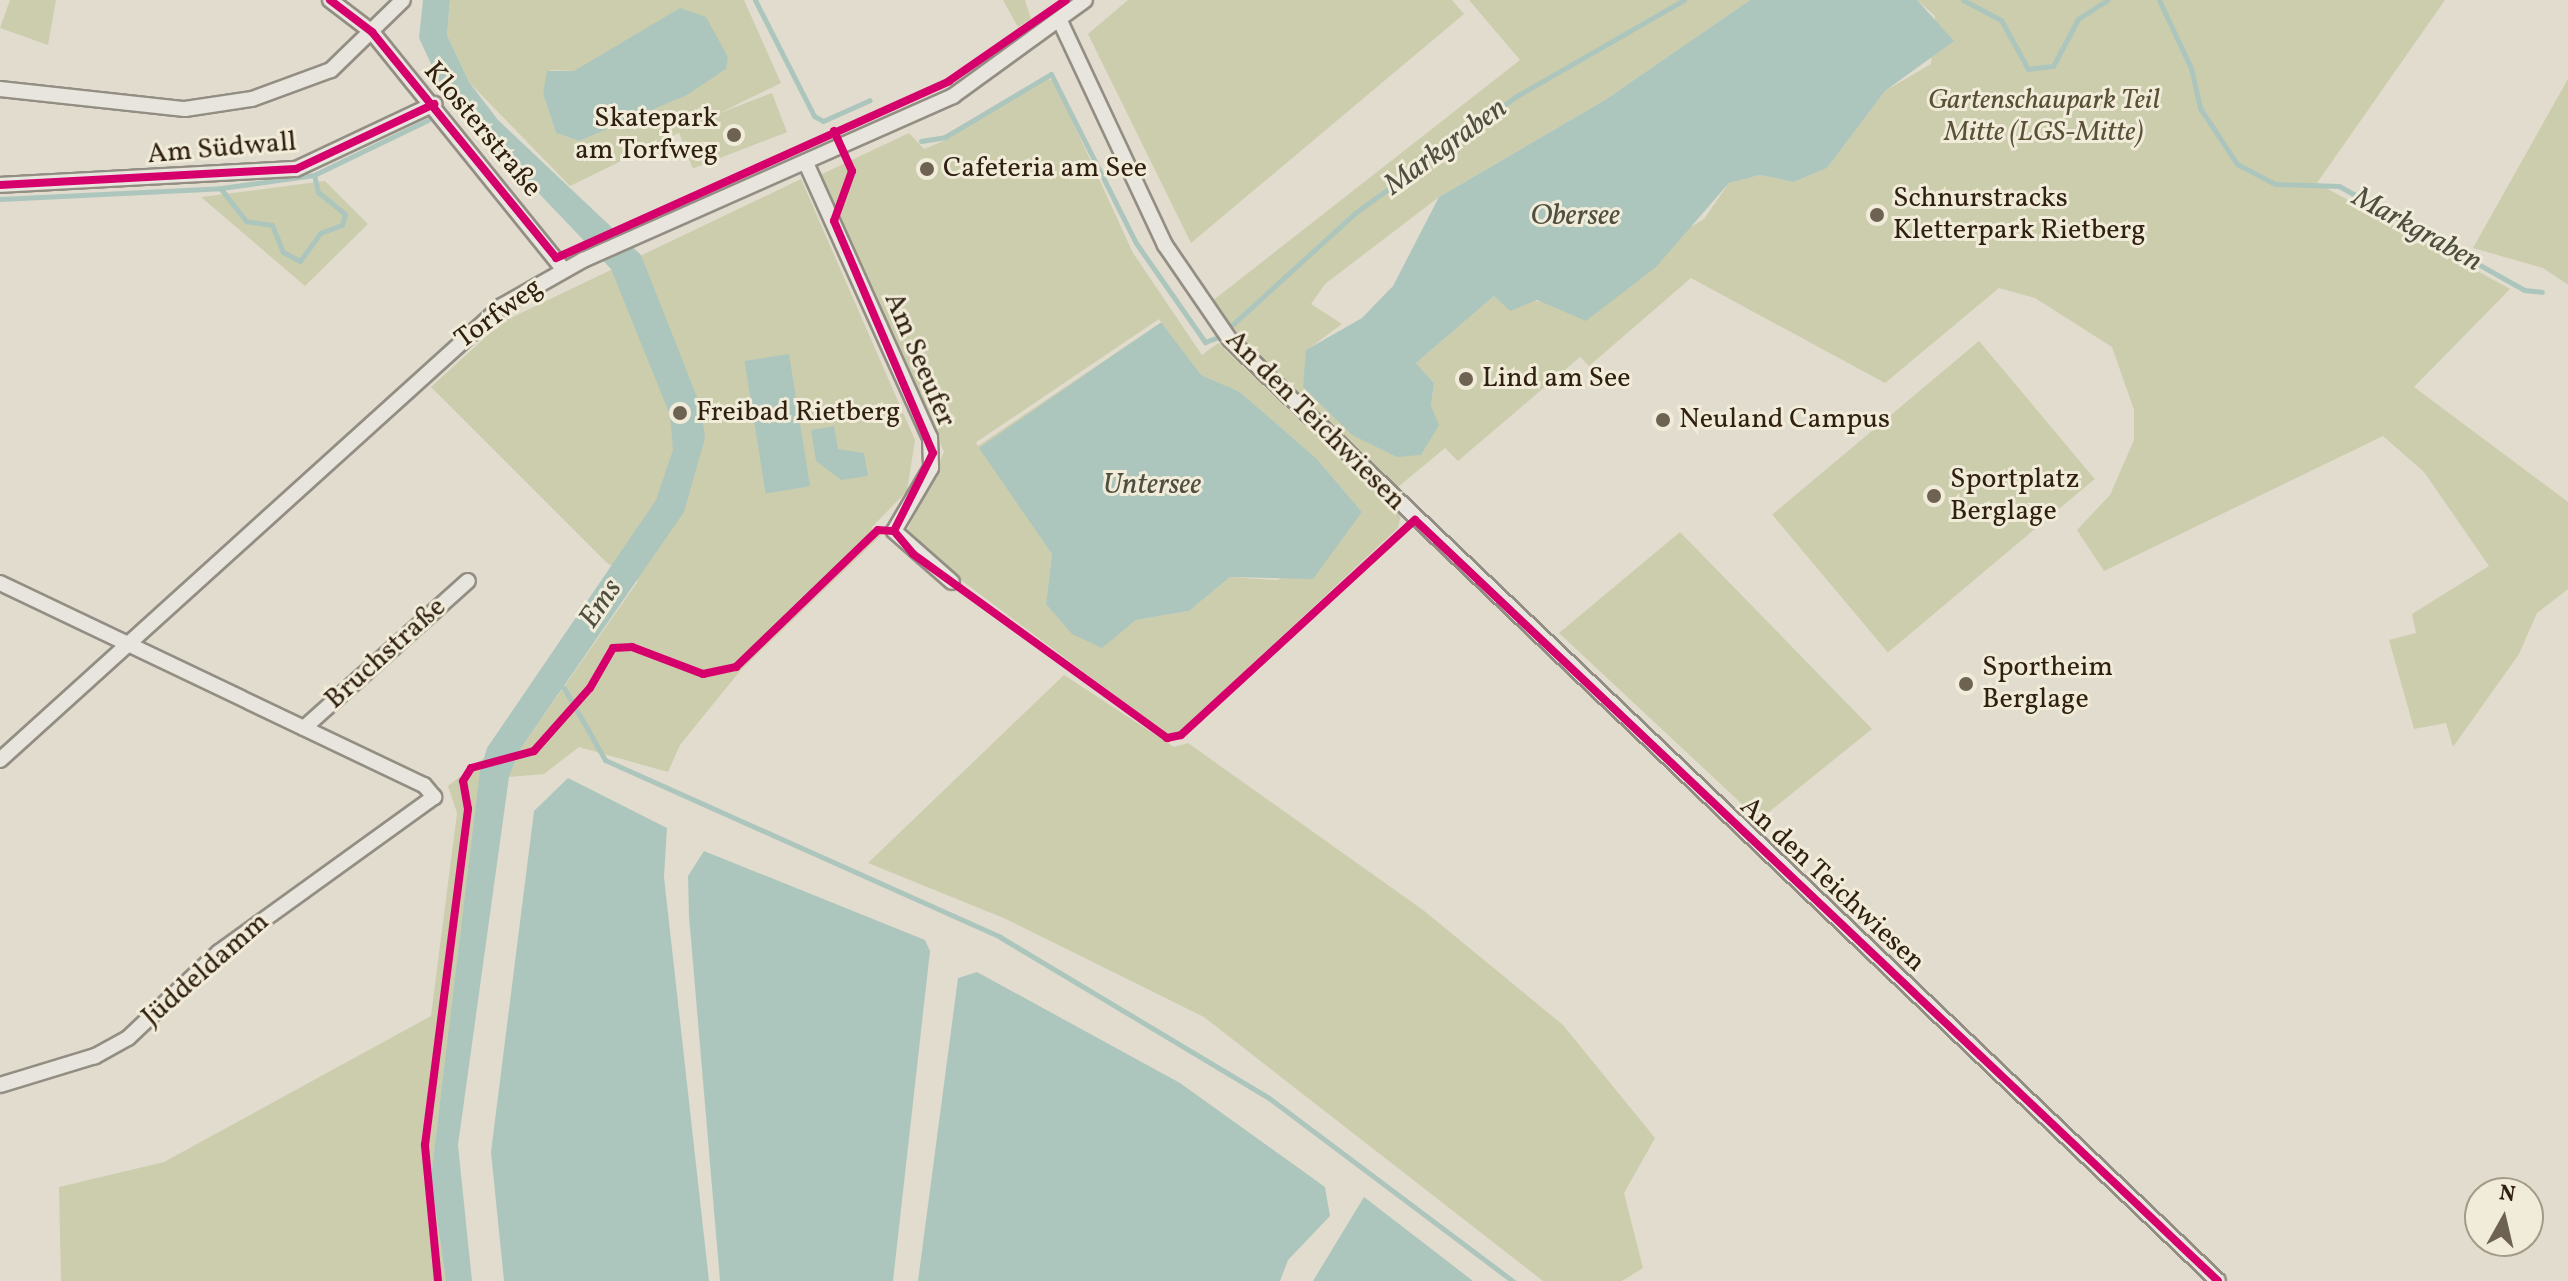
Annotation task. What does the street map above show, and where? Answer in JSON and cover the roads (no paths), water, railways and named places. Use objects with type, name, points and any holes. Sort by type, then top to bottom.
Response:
[{"type":"street","name":"Klosterstraße","points":[[330,0],[372,32],[434,104],[560,264]]},
{"type":"street","points":[[0,89],[198,107],[298,86],[331,70],[403,0]]},
{"type":"street","name":"Torfweg","points":[[0,760],[467,332],[560,264],[583,260],[953,96],[1061,23],[1085,0]]},
{"type":"street","name":"An den Teichwiesen","points":[[1061,23],[1165,245],[1230,340],[2218,1281]]},
{"type":"street","name":"Am Südwall","points":[[0,185],[296,169],[434,104]]},
{"type":"street","name":"Am Seeufer","points":[[806,163],[930,437],[931,468],[894,531],[952,582]]},
{"type":"street","name":"Bruchstraße","points":[[304,728],[468,581]]},
{"type":"street","name":"Bruchstraße","points":[[0,583],[304,728],[434,797]]},
{"type":"street","name":"Jüddeldamm","points":[[0,1085],[95,1056],[128,1038],[219,952],[434,797]]},
{"type":"water","name":"Ems","points":[[423,0],[450,0],[447,35],[469,82],[498,120],[641,255],[701,407],[705,438],[684,512],[519,751],[509,777],[458,1145],[472,1281],[446,1281],[431,1177],[480,771],[487,748],[656,500],[673,450],[670,415],[611,269],[446,96],[419,38]]},
{"type":"water","name":"Obersee","points":[[1750,0],[1917,0],[1954,41],[1885,91],[1827,168],[1794,182],[1760,175],[1729,183],[1656,267],[1586,321],[1537,300],[1510,311],[1494,296],[1416,363],[1434,383],[1431,406],[1439,425],[1421,455],[1397,457],[1352,435],[1303,387],[1306,350],[1362,318],[1393,286],[1439,197],[1605,100]]},
{"type":"water","points":[[680,8],[706,17],[728,57],[726,69],[687,95],[579,141],[556,133],[543,94],[547,71],[574,71]]},
{"type":"water","name":"Untersee","points":[[1161,322],[1201,375],[1240,392],[1317,459],[1362,512],[1313,579],[1230,577],[1189,611],[1136,620],[1102,648],[1072,634],[1046,604],[1052,554],[979,448]]},
{"type":"water","points":[[789,354],[810,486],[766,493],[745,361]]},
{"type":"water","points":[[834,426],[838,449],[864,453],[868,476],[841,480],[816,461],[811,430]]},
{"type":"water","points":[[568,778],[667,828],[664,877],[709,1281],[504,1281],[491,1152],[534,811]]},
{"type":"water","points":[[704,851],[925,940],[930,951],[893,1281],[720,1281],[689,916],[688,876]]},
{"type":"water","points":[[977,972],[1180,1083],[1325,1187],[1330,1216],[1288,1260],[1280,1281],[918,1281],[958,978]]},
{"type":"water","points":[[1364,1197],[1473,1281],[1313,1281]]},
{"type":"waterway","name":"Markgraben","points":[[755,0],[814,116],[823,121],[870,100]]},
{"type":"waterway","name":"Markgraben","points":[[1232,325],[1355,213],[1515,97],[1684,0]]},
{"type":"waterway","name":"Markgraben","points":[[1963,0],[2001,20],[2028,69],[2053,66],[2078,19],[2107,0]]},
{"type":"waterway","name":"Markgraben","points":[[2159,0],[2191,68],[2200,108],[2237,164],[2275,184],[2339,186],[2524,290],[2542,292]]},
{"type":"waterway","name":"Markgraben","points":[[921,141],[945,137],[1051,74],[1136,243],[1205,342],[1216,338]]},
{"type":"waterway","points":[[0,199],[221,188],[314,175],[428,120]]},
{"type":"waterway","points":[[221,189],[246,221],[272,225],[283,252],[300,261],[320,233],[342,225],[345,214],[318,192],[314,175]]},
{"type":"waterway","points":[[564,688],[605,760],[1000,937],[1269,1098],[1513,1281]]},
{"type":"place","name":"Skatepark am Torfweg","points":[[734,135]]},
{"type":"place","name":"Cafeteria am See","points":[[927,169]]},
{"type":"place","name":"Schnurstracks Kletterpark Rietberg","points":[[1877,215]]},
{"type":"place","name":"Lind am See","points":[[1466,379]]},
{"type":"place","name":"Freibad Rietberg","points":[[680,413]]},
{"type":"place","name":"Neuland Campus","points":[[1663,420]]},
{"type":"place","name":"Sportplatz Berglage","points":[[1934,496]]},
{"type":"place","name":"Sportheim Berglage","points":[[1966,684]]},
{"type":"park label","name":"Gartenschaupark Teil Mitte (LGS-Mitte)","points":[[2044,117]]}]
